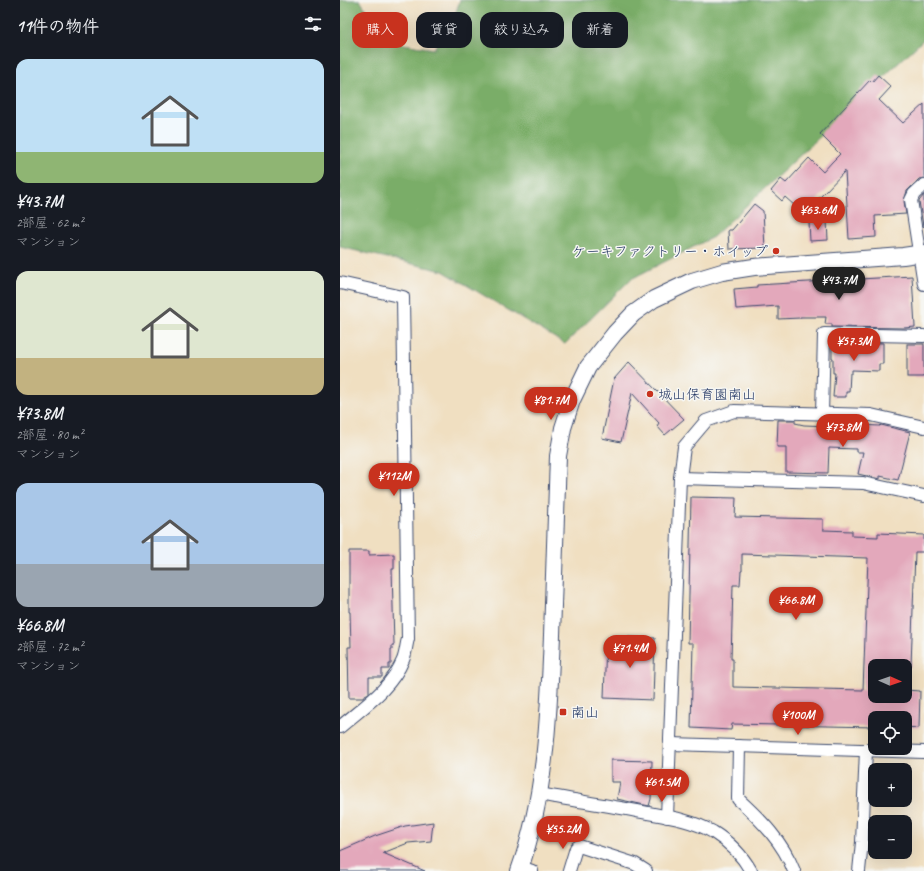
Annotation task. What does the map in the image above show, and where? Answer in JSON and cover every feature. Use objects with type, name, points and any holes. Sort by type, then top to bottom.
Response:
[{"type":"street","points":[[924,185],[914,194],[911,200],[922,253],[924,284]]},
{"type":"street","points":[[524,870],[539,794],[549,713],[558,456],[563,428],[572,400],[588,367],[615,333],[633,314],[654,299],[692,281],[722,272],[754,267],[902,256],[922,253]]},
{"type":"street","points":[[340,283],[403,297],[408,605],[408,639],[403,659],[394,678],[381,693],[340,727]]},
{"type":"street","points":[[822,414],[824,334],[924,336]]},
{"type":"street","points":[[667,816],[671,744],[680,478],[684,447],[706,420],[734,411],[871,415],[924,427]]},
{"type":"street","points":[[680,478],[863,483],[924,496]]},
{"type":"street","points":[[671,744],[924,752]]},
{"type":"street","points":[[739,746],[738,799],[773,834],[789,856],[794,871]]},
{"type":"street","points":[[859,871],[862,842],[866,750]]},
{"type":"street","points":[[539,794],[667,816],[696,824],[713,832],[730,844],[745,861],[751,871]]},
{"type":"street","points":[[569,871],[576,848],[579,846],[646,871]]},
{"type":"green space","points":[[340,0],[360,0],[367,12],[352,12],[352,48],[408,48],[408,45],[416,46],[416,48],[434,49],[472,48],[472,12],[456,12],[460,0],[924,0],[924,39],[713,237],[631,279],[565,344],[443,271],[340,247]]},
{"type":"building","points":[[878,75],[891,87],[879,100],[903,123],[924,104],[924,178],[919,179],[907,191],[904,201],[906,214],[875,216],[876,237],[849,239],[845,171],[804,214],[785,197],[782,201],[771,191],[781,179],[786,183],[809,158],[823,172],[840,154],[820,134],[870,80],[872,82]]},
{"type":"building","points":[[924,195],[924,227],[919,201]]},
{"type":"building","points":[[754,204],[763,211],[765,248],[729,249],[728,230],[732,230]]},
{"type":"building","points":[[827,221],[828,240],[810,241],[809,222]]},
{"type":"building","points":[[912,276],[915,327],[832,327],[832,324],[825,324],[826,317],[778,319],[778,306],[736,309],[734,289],[757,287],[757,285]]},
{"type":"building","points":[[832,342],[883,343],[883,364],[879,364],[879,371],[852,370],[852,373],[850,373],[849,392],[846,392],[846,397],[833,397],[835,373],[833,373]]},
{"type":"building","points":[[907,344],[924,344],[924,377],[907,377]]},
{"type":"building","points":[[629,362],[684,419],[665,435],[657,426],[659,423],[632,393],[621,442],[602,438],[614,379]]},
{"type":"building","points":[[778,420],[795,420],[795,423],[804,425],[830,426],[830,430],[856,431],[858,425],[881,425],[910,432],[898,480],[880,476],[880,479],[858,474],[863,452],[856,452],[856,449],[829,448],[828,473],[786,472],[786,447],[777,447]]},
{"type":"building","points":[[691,497],[736,498],[735,517],[823,519],[823,530],[852,531],[852,536],[878,537],[878,533],[924,535],[924,552],[915,552],[911,659],[868,659],[868,703],[912,703],[912,690],[920,691],[919,728],[912,728],[912,711],[868,711],[868,727],[732,724],[731,730],[691,728],[693,643],[688,643]],"holes":[[[742,554],[868,558],[863,690],[733,687],[733,659],[731,659],[733,585],[740,585]]]},
{"type":"building","points":[[349,551],[369,551],[369,555],[394,554],[394,569],[392,569],[394,645],[392,645],[391,649],[391,664],[389,664],[389,669],[382,669],[382,677],[369,677],[369,693],[363,698],[349,698],[348,647],[351,647],[349,612]]},
{"type":"building","points":[[626,637],[655,638],[653,700],[604,698],[606,641],[626,641]]},
{"type":"building","points":[[611,760],[652,761],[651,799],[649,806],[617,799],[620,782],[611,782]]},
{"type":"building","points":[[433,822],[431,841],[408,843],[383,853],[425,871],[340,871],[340,851],[375,836],[405,826]]},
{"type":"place","name":"ケーキファクトリー・ホイップ","points":[[776,251]]},
{"type":"place","name":"城山保育園南山","points":[[650,394]]},
{"type":"place","name":"南山","points":[[563,712]]}]
